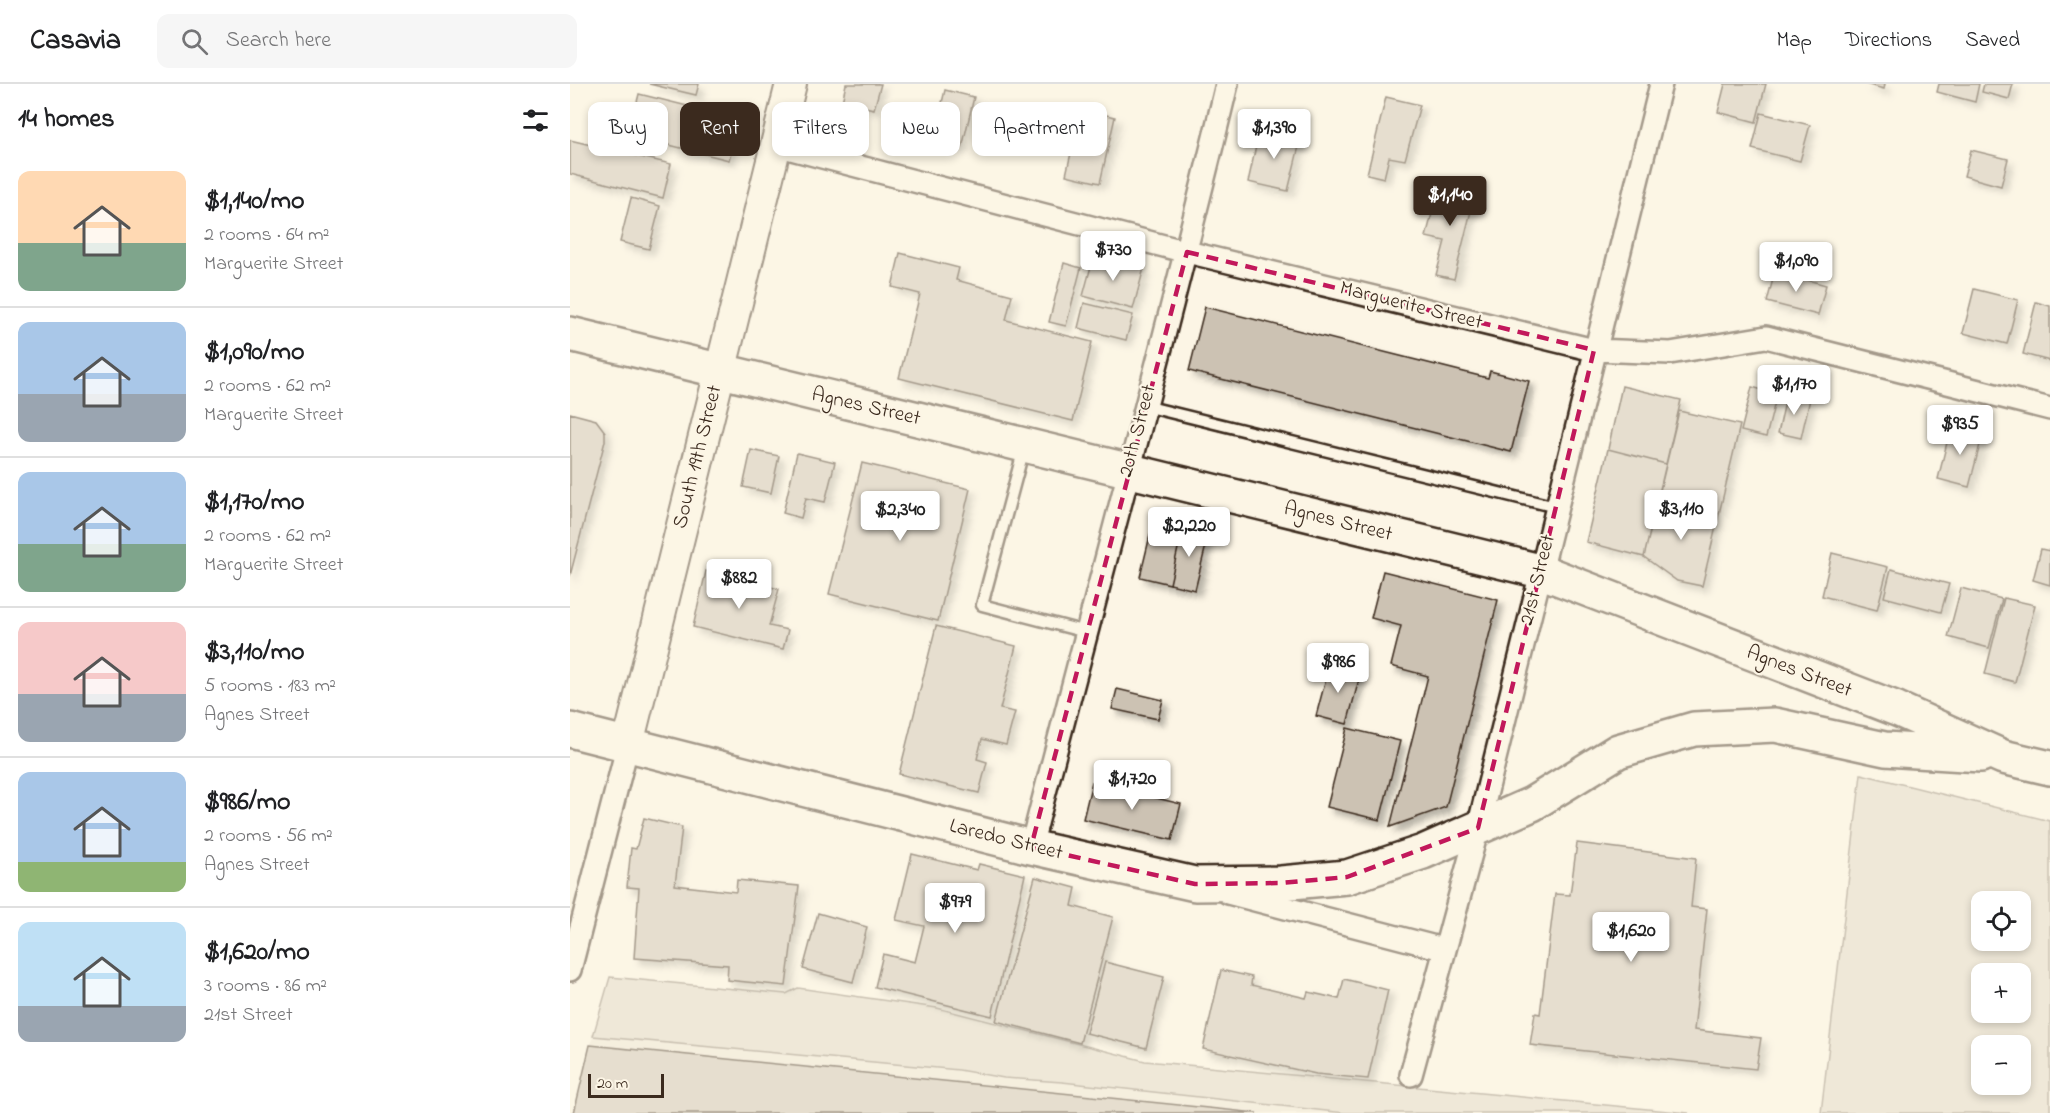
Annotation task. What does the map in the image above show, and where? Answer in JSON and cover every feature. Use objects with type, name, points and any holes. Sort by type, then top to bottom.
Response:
[{"type":"main road","name":"Agnes Street","points":[[570,334],[1540,571],[1897,709],[2003,757],[2050,768]]},
{"type":"main road","points":[[1195,884],[1281,883],[1347,877],[1423,852],[1532,804],[1618,751],[1694,729],[1775,725],[1885,749],[2003,757]]},
{"type":"main road","name":"Laredo Street","points":[[570,730],[1031,847],[1195,884]]},
{"type":"street","name":"South 19th Street","points":[[787,102],[791,84]]},
{"type":"street","name":"20th Street","points":[[1031,847],[1127,471],[1187,252],[1227,84]]},
{"type":"street","name":"21st Street","points":[[1411,1075],[1443,950],[1478,828],[1594,350],[1662,84]]},
{"type":"street","name":"South 19th Street","points":[[570,970],[578,909],[628,744],[718,372],[773,156]]},
{"type":"street","name":"Marguerite Street","points":[[818,156],[1187,252],[1594,350],[1670,353],[1766,337],[2050,409]]},
{"type":"street","name":"Laredo Street","points":[[1195,884],[1443,950]]},
{"type":"lane","points":[[1145,406],[1556,507]]},
{"type":"lane","points":[[1024,445],[982,605],[1086,632]]},
{"type":"highlighted area","points":[[1187,252],[1594,350],[1478,828],[1347,877],[1281,883],[1195,884],[1031,847]]},
{"type":"shaded area","points":[[1861,774],[2050,821],[2050,1113],[1821,1113]]},
{"type":"shaded area","points":[[610,977],[786,994],[798,988],[937,1008],[1145,1061],[1689,1113],[1345,1113],[1062,1082],[1004,1078],[959,1070],[593,1036]]},
{"type":"shaded area","points":[[593,1036],[959,1070],[1004,1078],[1062,1082],[1345,1113],[573,1113]]},
{"type":"building","points":[[649,84],[699,84],[696,95]]},
{"type":"building","points":[[846,84],[881,84],[874,109],[869,108],[869,102],[842,102]]},
{"type":"building","points":[[1725,84],[1766,84],[1756,122],[1718,112]]},
{"type":"building","points":[[1865,84],[1885,84],[1884,89]]},
{"type":"building","points":[[1939,84],[1979,84],[1975,102],[1937,92]]},
{"type":"building","points":[[1984,84],[2013,84],[2009,99],[1982,92]]},
{"type":"building","points":[[945,90],[974,97],[962,148],[960,148],[960,102],[942,102]]},
{"type":"building","points":[[639,94],[680,104],[680,148],[668,145],[668,102],[637,102]]},
{"type":"building","points":[[1386,97],[1420,105],[1405,160],[1389,157],[1384,178],[1367,174]]},
{"type":"building","points":[[1761,113],[1810,125],[1800,161],[1752,149]]},
{"type":"building","points":[[1107,115],[1115,117],[1107,152]]},
{"type":"building","points":[[1260,128],[1301,138],[1288,191],[1248,182]]},
{"type":"building","points":[[570,140],[588,144],[588,156],[637,156],[671,164],[663,198],[570,174]]},
{"type":"building","points":[[1971,150],[2008,159],[2001,186],[1964,176]]},
{"type":"building","points":[[713,156],[730,156],[729,160]]},
{"type":"building","points":[[1070,156],[1106,156],[1100,183],[1066,175]]},
{"type":"building","points":[[1439,186],[1475,195],[1454,279],[1436,275],[1445,241],[1426,237]]},
{"type":"building","points":[[631,198],[660,206],[649,249],[620,242]]},
{"type":"building","points":[[900,253],[959,268],[956,280],[1012,295],[1006,320],[1092,342],[1073,421],[899,378],[920,294],[892,287]]},
{"type":"building","points":[[1094,255],[1144,268],[1133,309],[1083,296]]},
{"type":"building","points":[[1064,263],[1081,268],[1066,326],[1049,322]]},
{"type":"building","points":[[1775,271],[1826,285],[1818,315],[1767,302]]},
{"type":"building","points":[[1974,289],[2018,300],[2007,344],[1963,333]]},
{"type":"building","points":[[2036,302],[2050,306],[2050,361],[2023,354]]},
{"type":"building","points":[[1084,303],[1133,315],[1126,340],[1078,328]]},
{"type":"building","points":[[1205,307],[1488,378],[1490,371],[1529,381],[1511,452],[1189,371]]},
{"type":"building","points":[[1622,386],[1681,400],[1666,464],[1608,449]]},
{"type":"building","points":[[1752,387],[1777,394],[1766,437],[1741,431]]},
{"type":"building","points":[[1787,393],[1810,399],[1801,438],[1778,433]]},
{"type":"building","points":[[1679,411],[1740,425],[1719,514],[1658,499]]},
{"type":"building","points":[[570,413],[596,420],[605,432],[605,441],[570,576]]},
{"type":"building","points":[[1951,426],[1983,433],[1969,487],[1938,479]]},
{"type":"building","points":[[1608,449],[1666,464],[1644,557],[1586,542]]},
{"type":"building","points":[[751,450],[779,456],[771,493],[743,487]]},
{"type":"building","points":[[797,453],[835,462],[825,502],[806,498],[801,518],[783,513]]},
{"type":"building","points":[[862,463],[970,489],[938,621],[829,594]]},
{"type":"building","points":[[1658,499],[1719,514],[1702,586],[1677,581],[1644,557]]},
{"type":"building","points":[[1154,519],[1183,526],[1170,584],[1140,577]]},
{"type":"building","points":[[1183,526],[1209,533],[1195,590],[1170,584]]},
{"type":"building","points":[[2041,549],[2050,551],[2050,585],[2033,580]]},
{"type":"building","points":[[1832,553],[1888,567],[1877,610],[1822,596]]},
{"type":"building","points":[[1891,569],[1949,584],[1941,612],[1884,597]]},
{"type":"building","points":[[706,571],[779,589],[769,626],[788,630],[783,649],[693,627]]},
{"type":"building","points":[[1383,571],[1498,600],[1446,807],[1390,827],[1428,676],[1391,666],[1401,626],[1371,618]]},
{"type":"building","points":[[1961,588],[2002,599],[1989,648],[1948,637]]},
{"type":"building","points":[[2004,598],[2035,605],[2015,682],[1985,674]]},
{"type":"building","points":[[936,626],[1016,646],[1000,709],[1015,712],[1006,745],[982,739],[977,759],[987,762],[979,793],[899,774]]},
{"type":"building","points":[[1330,663],[1361,672],[1347,724],[1316,716]]},
{"type":"building","points":[[1117,689],[1163,700],[1158,719],[1112,709]]},
{"type":"building","points":[[1347,728],[1400,741],[1380,820],[1327,807]]},
{"type":"building","points":[[1092,782],[1181,804],[1172,840],[1083,819]]},
{"type":"building","points":[[644,818],[682,827],[675,885],[736,892],[737,880],[799,886],[786,986],[727,980],[728,965],[634,958],[639,888],[627,887],[631,848],[636,849]]},
{"type":"building","points":[[1577,843],[1696,858],[1691,907],[1707,909],[1694,1030],[1761,1038],[1756,1069],[1530,1045],[1535,1013],[1540,1014],[1555,894],[1570,895]]},
{"type":"building","points":[[912,854],[977,870],[979,864],[1025,875],[992,1016],[875,987],[883,954],[915,962],[924,926],[896,920]]},
{"type":"building","points":[[1035,877],[1076,888],[1072,906],[1113,917],[1080,1043],[996,1021]]},
{"type":"building","points":[[818,913],[867,927],[853,982],[803,969]]},
{"type":"building","points":[[1105,962],[1164,977],[1146,1048],[1086,1033]]},
{"type":"building","points":[[1221,970],[1252,977],[1251,985],[1306,998],[1308,992],[1339,999],[1344,979],[1388,990],[1368,1079],[1316,1074],[1203,1049]]},
{"type":"building","points":[[590,1045],[1257,1113],[574,1113]]}]
